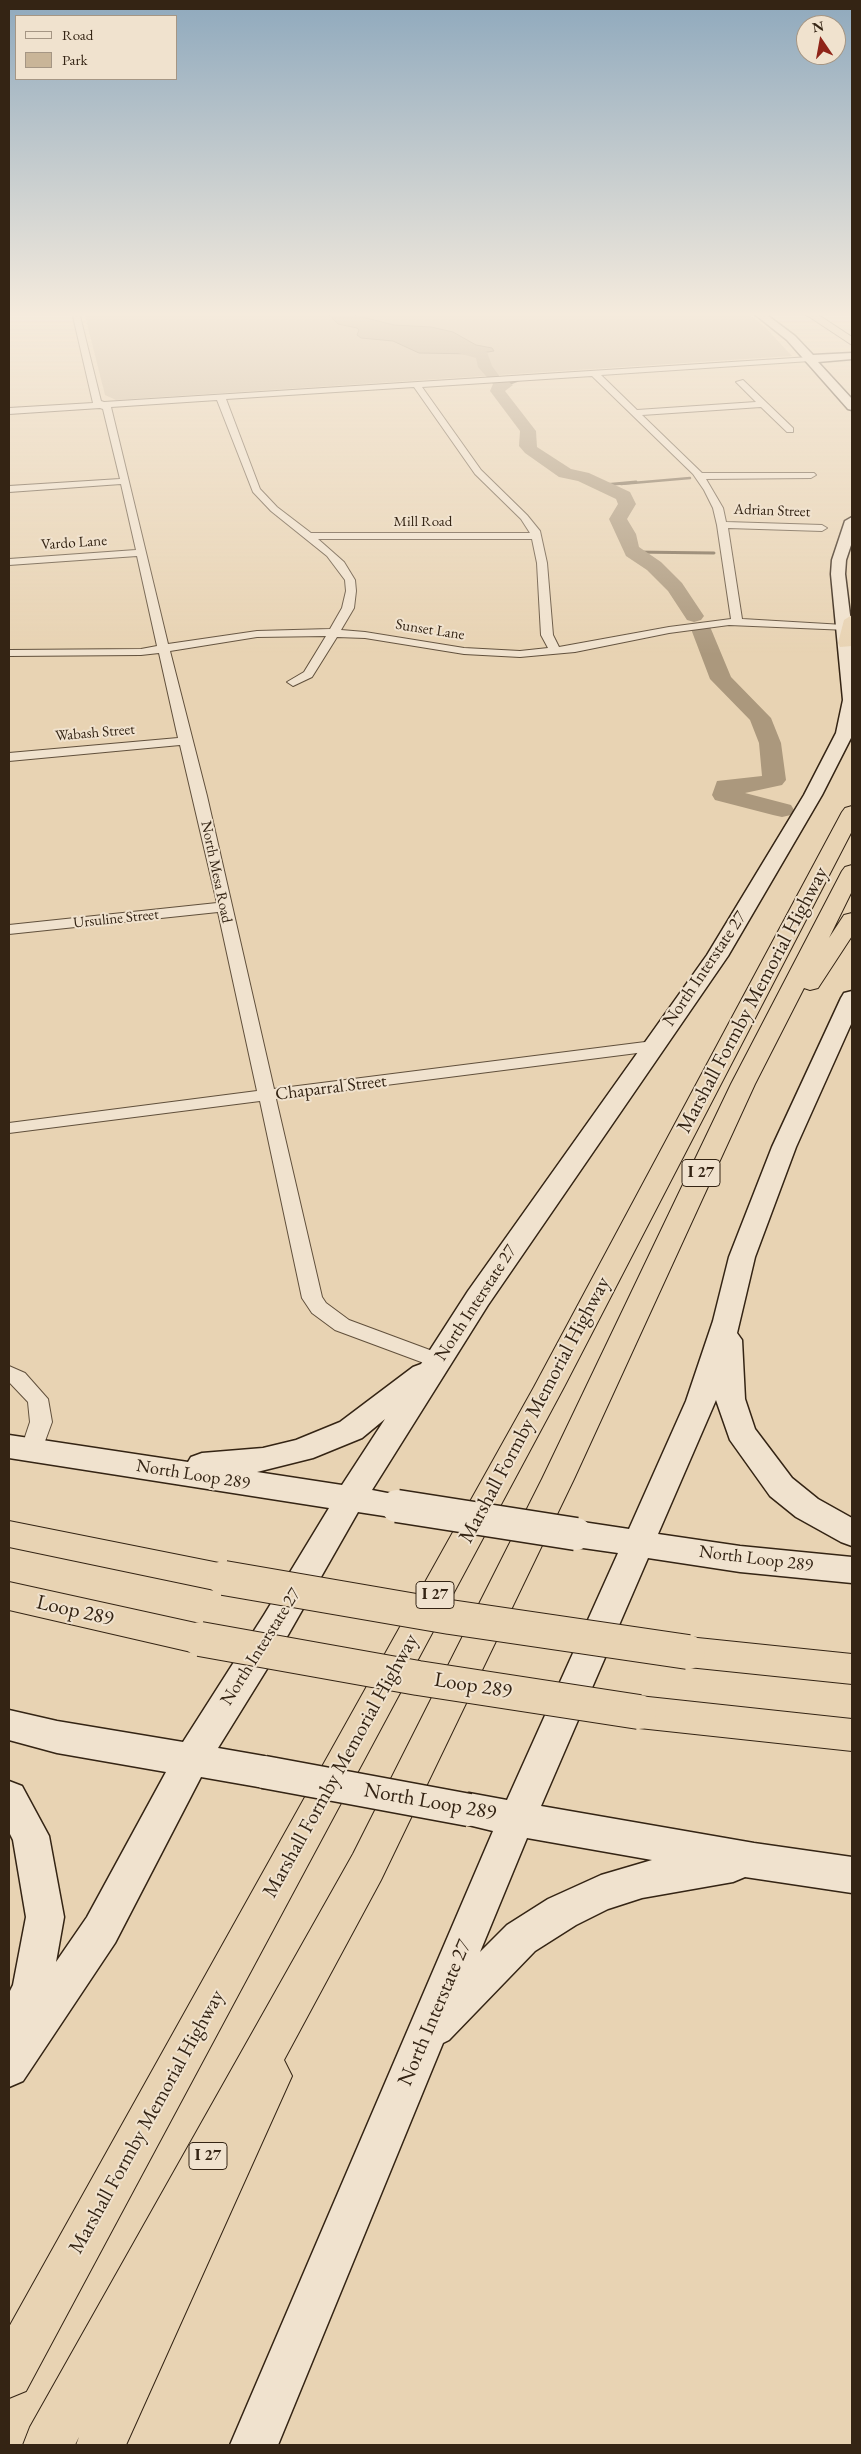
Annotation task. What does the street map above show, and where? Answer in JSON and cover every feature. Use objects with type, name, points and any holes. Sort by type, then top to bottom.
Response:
[{"type":"highway","name":"Marshall Formby Memorial Highway","points":[[9,2374],[549,1386],[850,813]]},
{"type":"highway","name":"Marshall Formby Memorial Highway","points":[[48,2445],[367,1867],[558,1478],[742,1084],[852,871]]},
{"type":"highway","points":[[742,1084],[852,920]]},
{"type":"highway","points":[[9,1534],[224,1578],[450,1617],[688,1652],[852,1669]]},
{"type":"highway","name":"Loop 289","points":[[9,1596],[200,1639],[418,1678],[639,1712],[852,1735]]},
{"type":"highway","points":[[100,2445],[367,1867]]},
{"type":"main road","name":"North Interstate 27","points":[[9,2067],[101,1930],[191,1761],[276,1625],[350,1499],[483,1290],[717,956],[839,747],[845,733],[852,700],[847,630],[838,574],[839,560],[852,521]]},
{"type":"main road","name":"North Interstate 27","points":[[254,2445],[517,1818],[640,1543],[701,1401],[727,1321],[742,1257],[769,1184],[852,998]]},
{"type":"main road","points":[[727,1321],[730,1399],[741,1432],[760,1461],[781,1487],[807,1508],[852,1533]]},
{"type":"main road","points":[[126,1465],[216,1466],[263,1460],[302,1450],[351,1430],[439,1361]]},
{"type":"main road","name":"North Loop 289","points":[[20,1447],[740,1559],[852,1570]]},
{"type":"main road","name":"North Loop 289","points":[[9,1725],[57,1738],[264,1772],[754,1861],[852,1875]]},
{"type":"main road","points":[[9,1798],[31,1836],[45,1917],[32,1989],[9,2035]]},
{"type":"main road","points":[[424,2038],[521,1938],[562,1912],[601,1893],[642,1880],[754,1861]]},
{"type":"street","name":"North Mesa Road","points":[[112,427],[185,741],[200,796],[265,1096],[312,1298],[319,1308],[342,1325],[439,1361]]},
{"type":"street","points":[[232,427],[256,490],[274,509],[309,536],[340,564],[350,580],[351,591],[348,608],[308,674],[293,682]]},
{"type":"street","points":[[446,427],[478,472],[531,525],[536,536],[542,563],[547,634],[554,651]]},
{"type":"street","points":[[649,427],[699,476],[718,508],[737,621]]},
{"type":"street","points":[[786,427],[790,430]]},
{"type":"street","points":[[699,476],[811,475]]},
{"type":"street","points":[[9,489],[125,481]]},
{"type":"street","points":[[9,483],[27,488]]},
{"type":"street","name":"Adrian Street","points":[[722,525],[822,528]]},
{"type":"street","name":"Mill Road","points":[[309,536],[536,536]]},
{"type":"street","name":"Vardo Lane","points":[[9,562],[142,553]]},
{"type":"street","name":"Sunset Lane","points":[[9,653],[124,652],[163,649],[257,634],[332,632],[365,634],[488,654],[554,651],[588,647],[669,630],[737,621],[847,630]]},
{"type":"street","name":"Wabash Street","points":[[9,757],[185,741]]},
{"type":"street","name":"Ursuline Street","points":[[9,930],[223,907]]},
{"type":"street","name":"Chaparral Street","points":[[9,1128],[653,1046]]},
{"type":"street","points":[[9,1374],[18,1378],[38,1398],[41,1422],[20,1447]]},
{"type":"waterway","points":[[525,427],[528,431],[527,446],[531,450],[565,473],[583,477],[613,489],[624,496],[627,504],[618,519],[627,534],[630,547],[633,552],[654,566],[675,587],[694,616]]},
{"type":"waterway","points":[[621,484],[690,478]]},
{"type":"waterway","points":[[603,485],[636,482]]},
{"type":"waterway","points":[[633,552],[714,553]]},
{"type":"waterway","points":[[701,629],[721,679],[760,718],[770,743],[774,780],[752,786],[725,786],[724,795],[782,810]]}]
